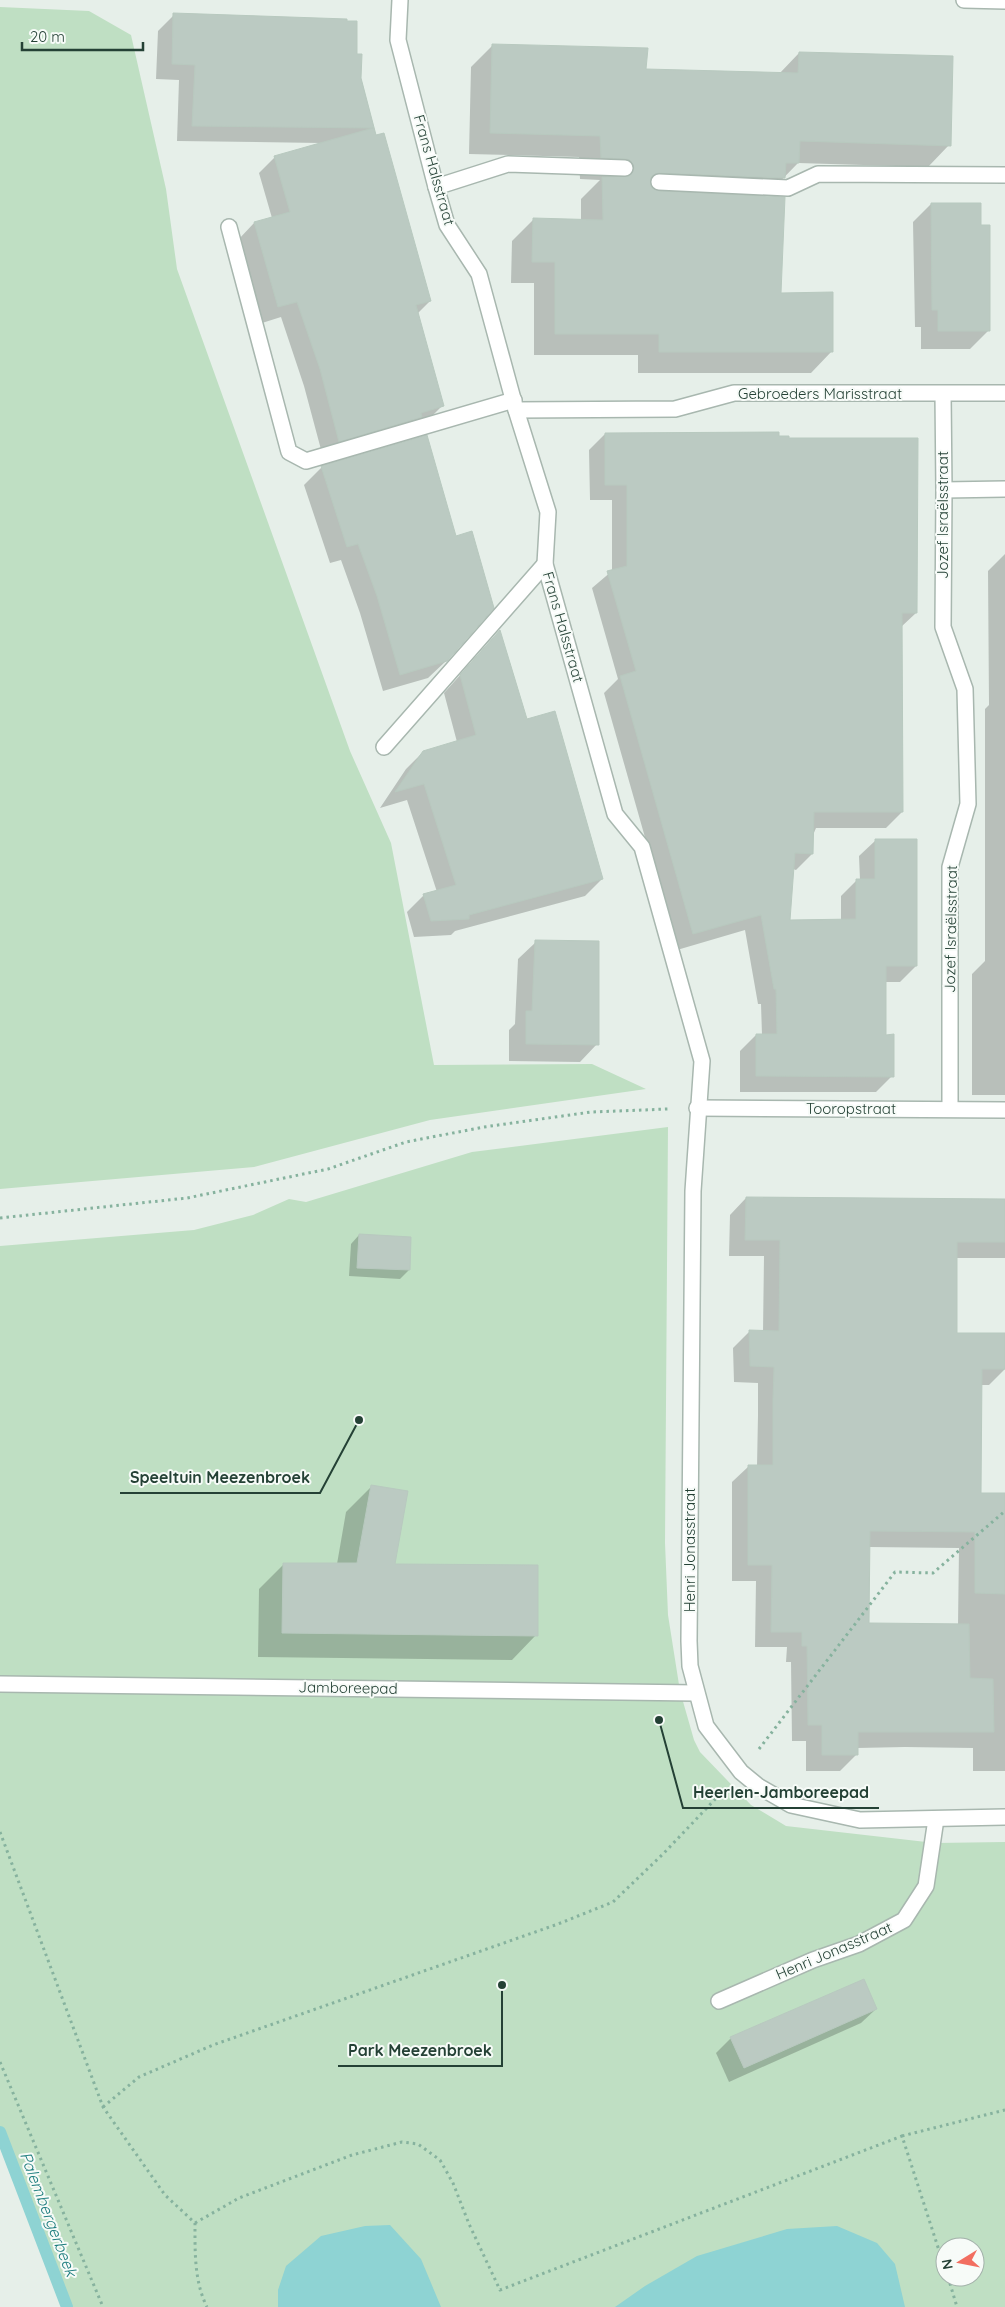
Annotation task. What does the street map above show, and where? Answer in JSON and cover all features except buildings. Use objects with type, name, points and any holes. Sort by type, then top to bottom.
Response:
[{"type":"street","name":"Frans Halsstraat","points":[[400,0],[398,40],[436,187],[447,225],[479,274],[515,405],[548,512],[545,564],[615,814],[642,847],[702,1061],[697,1108]]},
{"type":"street","points":[[964,0],[1005,1]]},
{"type":"street","points":[[436,187],[508,164],[625,168]]},
{"type":"street","points":[[659,182],[788,188],[818,174],[1005,175]]},
{"type":"street","name":"Gebroeders Marisstraat","points":[[229,227],[289,452],[306,461],[515,405],[675,409],[734,393],[1005,393]]},
{"type":"street","name":"Jozef Israëlsstraat","points":[[943,394],[943,627],[965,690],[968,804],[950,868],[950,1109]]},
{"type":"street","points":[[944,490],[1005,489]]},
{"type":"street","points":[[384,747],[545,564]]},
{"type":"street","name":"Tooropstraat","points":[[697,1108],[1005,1110]]},
{"type":"street","name":"Henri Jonasstraat","points":[[697,1108],[693,1191],[689,1641],[690,1666],[706,1726],[741,1772],[758,1786],[791,1805],[860,1820],[1005,1817]]},
{"type":"street","name":"Jamboreepad","points":[[0,1684],[696,1692]]},
{"type":"street","name":"Henri Jonasstraat","points":[[719,2001],[812,1960],[859,1944],[904,1920],[926,1886],[936,1819]]},
{"type":"path","points":[[0,1218],[187,1198],[328,1169],[406,1142],[484,1127],[591,1112],[697,1108]]},
{"type":"path","points":[[103,2107],[139,2078],[213,2046],[558,1924],[613,1902],[664,1853],[741,1772],[895,1572],[933,1573],[1005,1511]]},
{"type":"path","points":[[0,1832],[103,2107],[165,2195],[195,2223],[195,2253],[200,2294],[206,2307]]},
{"type":"path","points":[[0,2062],[103,2307]]},
{"type":"path","points":[[195,2223],[239,2198],[352,2155],[402,2142],[418,2144],[440,2160],[453,2184],[469,2224],[500,2290],[902,2136],[1005,2110]]},
{"type":"path","points":[[902,2136],[935,2237]]},
{"type":"path","points":[[951,2287],[957,2307]]},
{"type":"green space","points":[[0,7],[89,11],[131,35],[166,189],[177,269],[350,751],[391,843],[434,1065],[592,1064],[646,1089],[430,1120],[254,1167],[0,1189]]},
{"type":"green space","points":[[668,1127],[665,1543],[668,1615],[680,1691],[694,1740],[700,1752],[751,1805],[786,1826],[935,1843],[1005,1842],[1005,2307],[63,2307],[0,2129],[0,1246],[194,1230],[253,1215],[289,1199],[306,1202],[472,1152]]},
{"type":"water","points":[[390,2225],[421,2259],[441,2307],[278,2307],[278,2290],[286,2266],[321,2236],[365,2226]]},
{"type":"water","points":[[837,2226],[877,2243],[895,2264],[905,2307],[615,2307],[645,2286],[697,2256],[787,2229]]},
{"type":"waterway","name":"Palembergerbeek","points":[[0,2132],[67,2307]]},
{"type":"place","name":"Speeltuin Meezenbroek","points":[[359,1420]]},
{"type":"place","name":"Heerlen-Jamboreepad","points":[[659,1720]]},
{"type":"place","name":"Park Meezenbroek","points":[[502,1985]]}]
